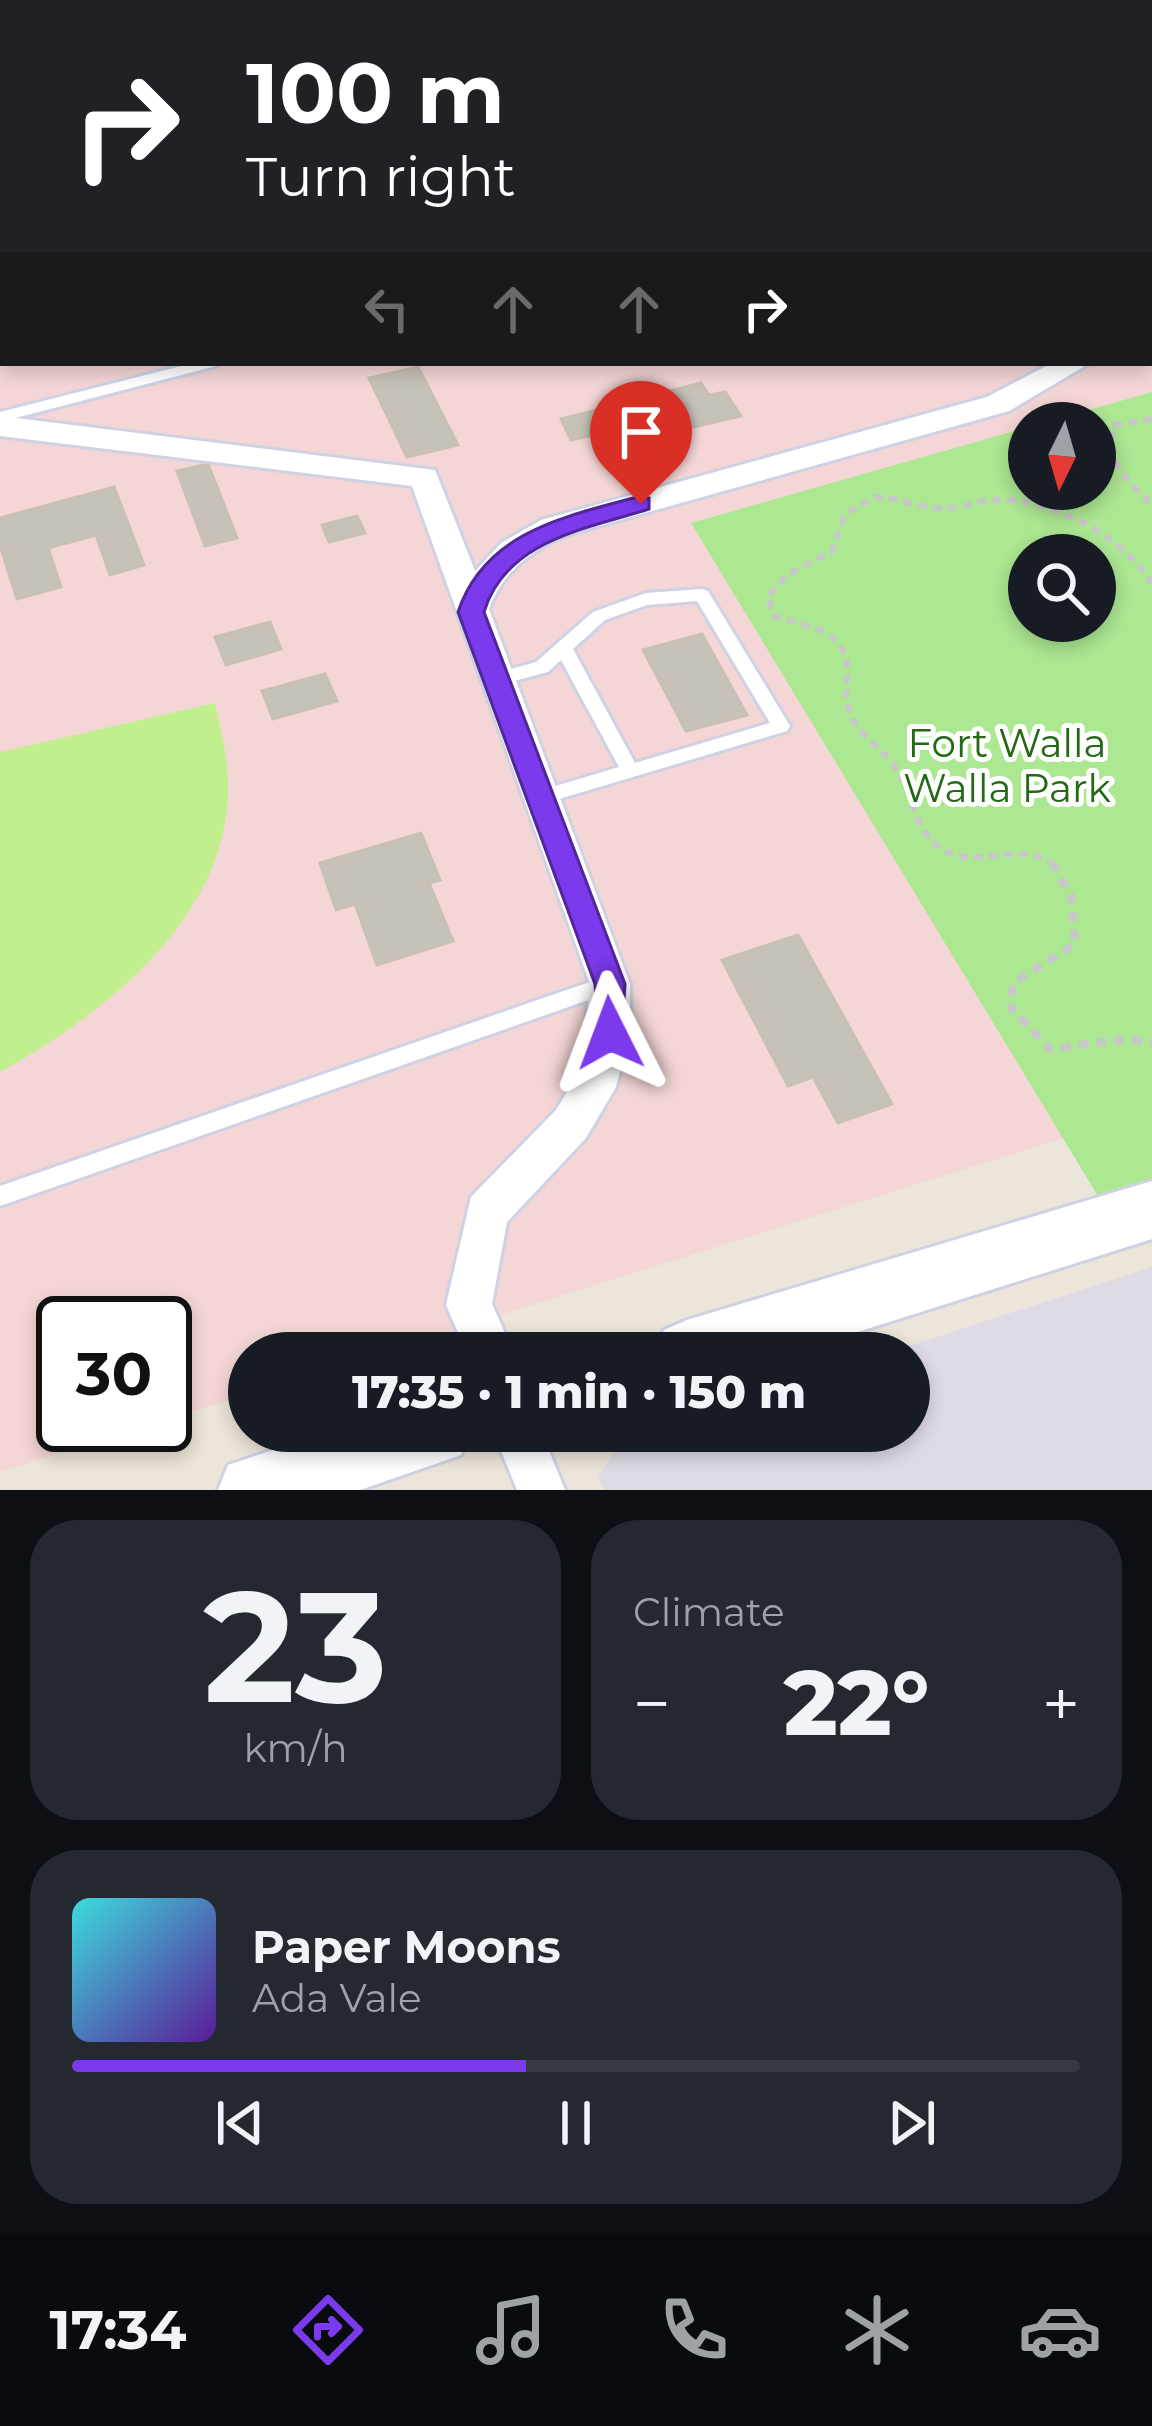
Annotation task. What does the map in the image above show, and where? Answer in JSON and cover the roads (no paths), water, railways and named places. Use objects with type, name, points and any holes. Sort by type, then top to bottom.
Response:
[{"type":"main road","points":[[755,1332],[1152,1210]]},
{"type":"main road","points":[[253,1490],[371,1452]]},
{"type":"street","points":[[471,612],[480,585],[501,562],[525,540],[553,528],[998,404],[1070,366]]},
{"type":"street","points":[[0,426],[424,477],[610,984],[610,1033],[601,1074],[571,1124],[487,1212],[469,1305],[481,1332]]},
{"type":"street","points":[[526,1452],[541,1490]]},
{"type":"lane","points":[[0,417],[199,366]]},
{"type":"lane","points":[[495,680],[542,667],[599,616],[646,598],[702,595],[781,726],[538,798]]},
{"type":"lane","points":[[563,647],[630,771]]},
{"type":"lane","points":[[0,1196],[610,984]]},
{"type":"park label","name":"Fort Walla Walla Park","points":[[1007,766]]}]
